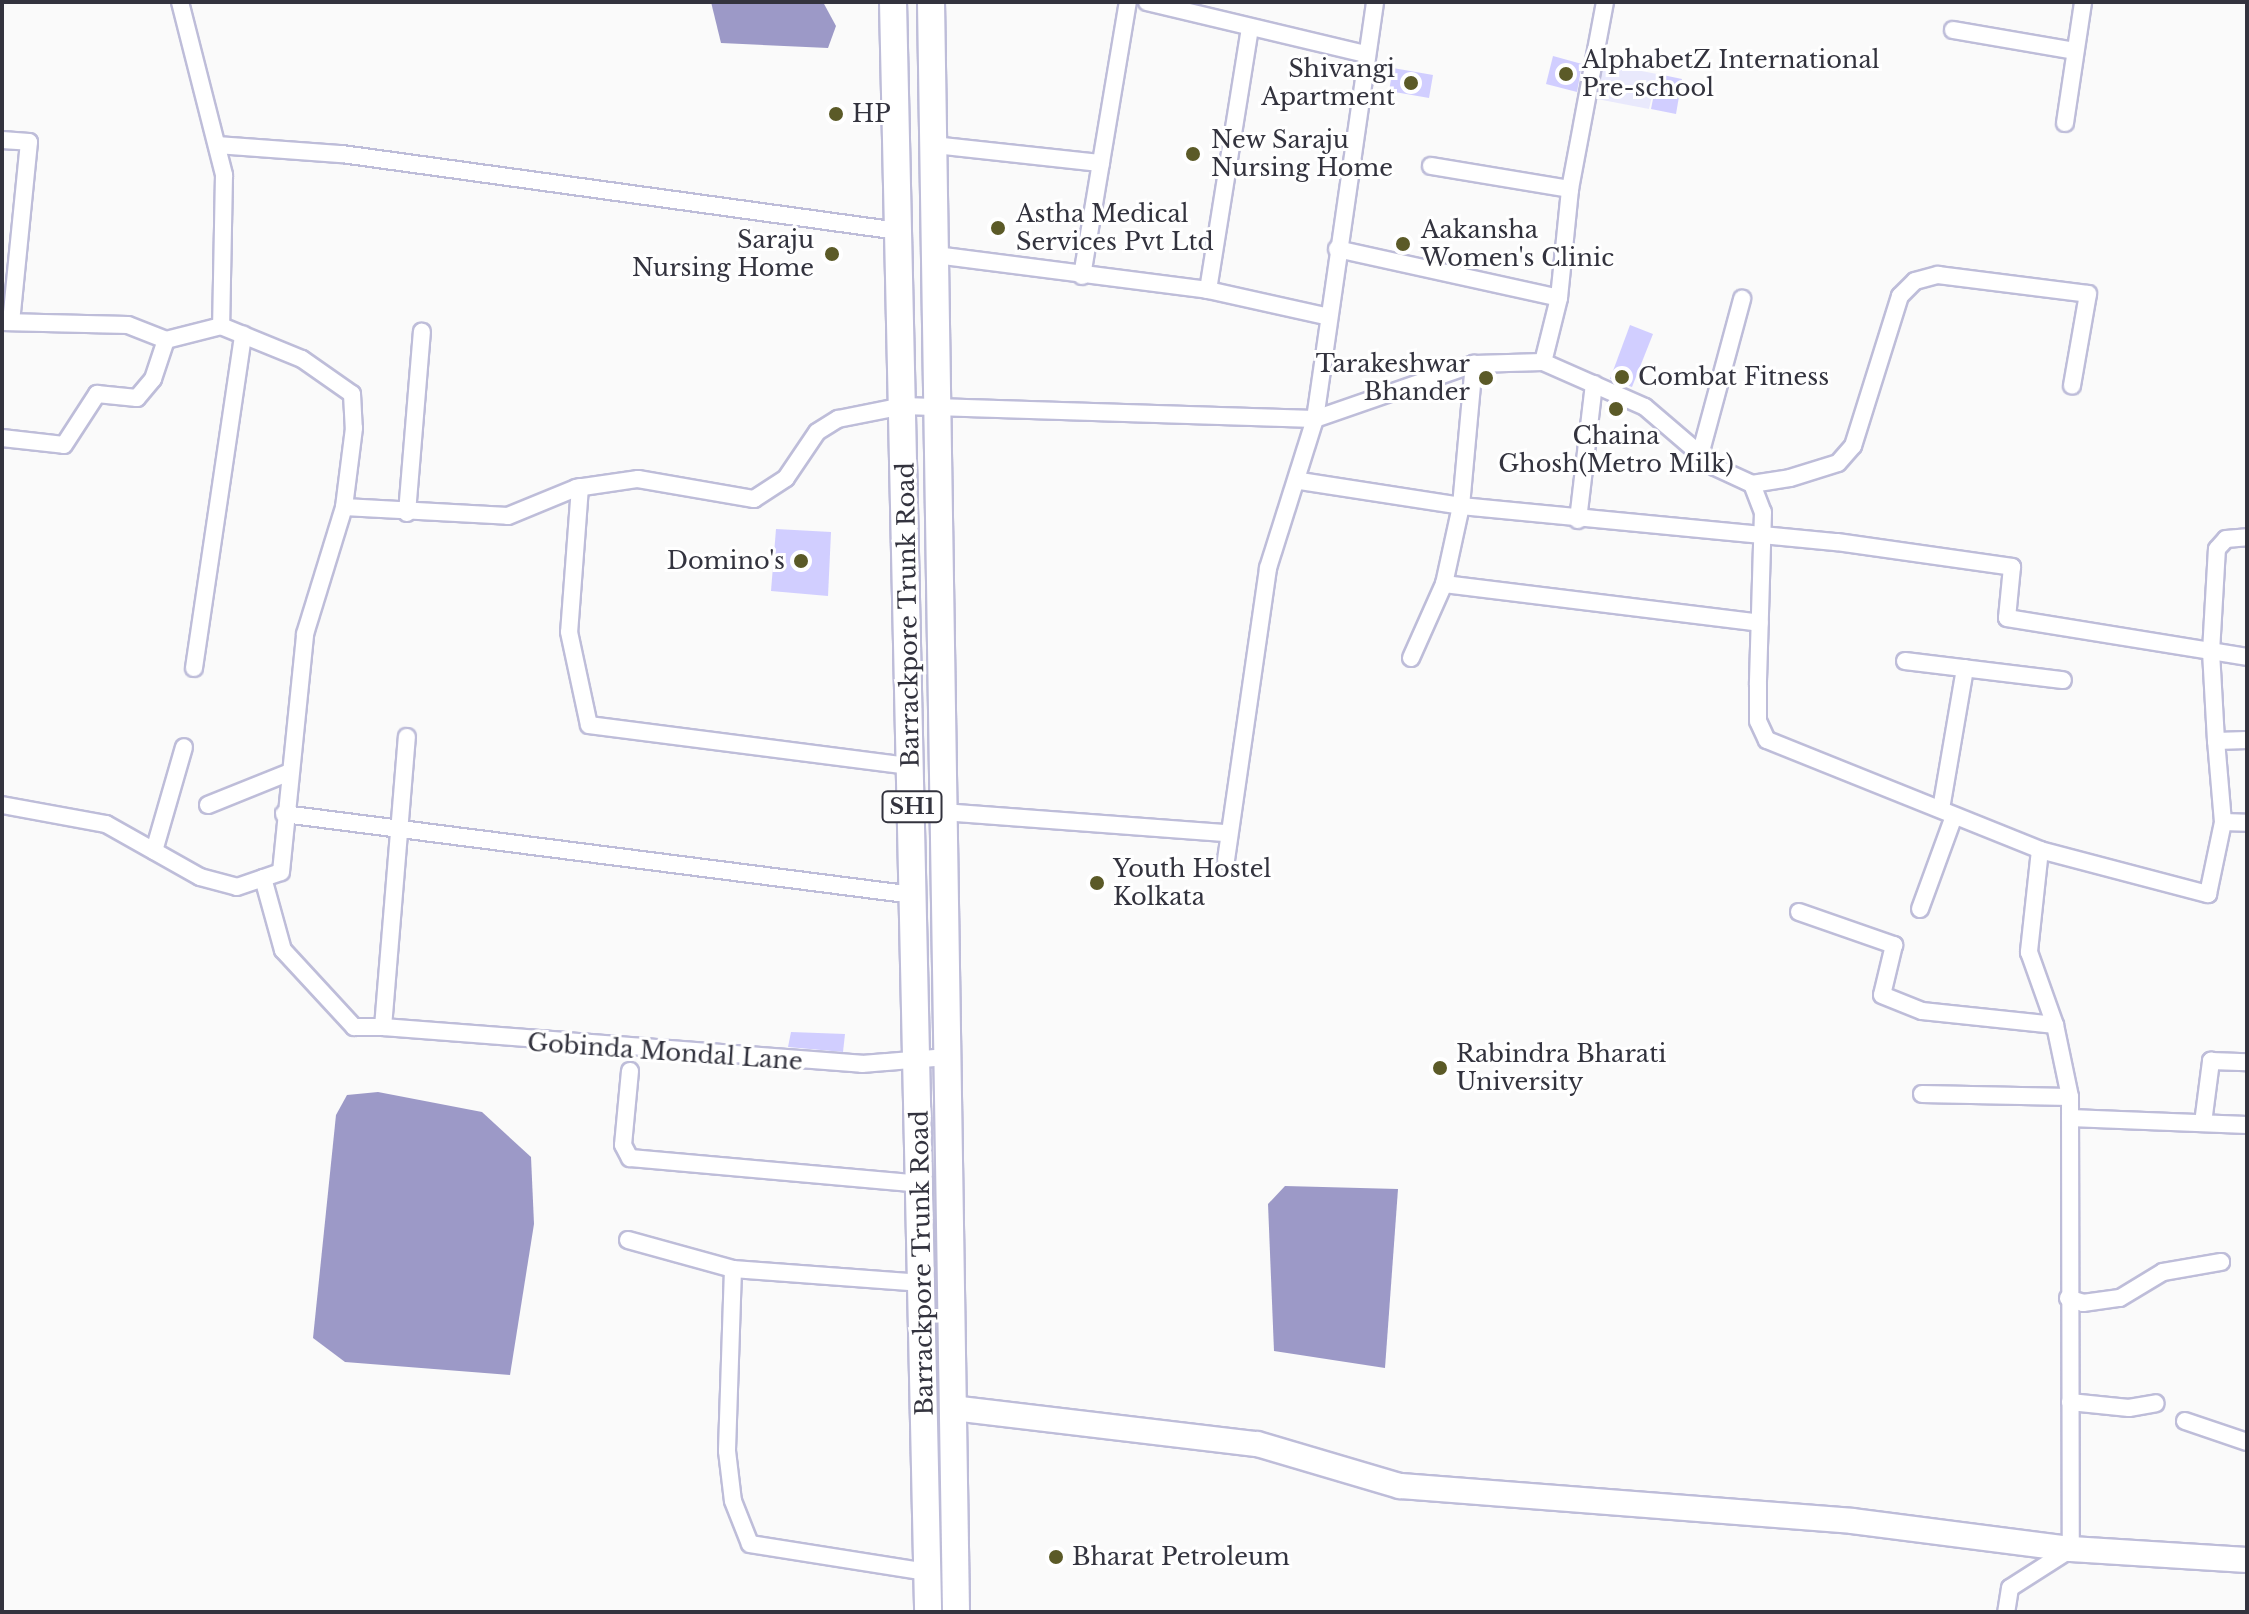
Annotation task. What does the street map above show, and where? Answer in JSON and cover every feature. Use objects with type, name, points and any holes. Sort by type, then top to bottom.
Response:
[{"type":"main road","name":"Barrackpore Trunk Road","points":[[893,2],[928,1612]]},
{"type":"main road","name":"Barrackpore Trunk Road","points":[[931,2],[956,1612]]},
{"type":"street","points":[[180,2],[218,145],[221,326]]},
{"type":"street","points":[[1082,276],[1128,2]]},
{"type":"street","points":[[1147,2],[1365,54]]},
{"type":"street","points":[[1226,860],[1226,833],[1268,568],[1300,481],[1315,419],[1325,316],[1375,2]]},
{"type":"street","points":[[1543,362],[1559,298],[1570,189],[1605,2]]},
{"type":"street","points":[[2065,123],[2083,2]]},
{"type":"street","points":[[1208,290],[1250,27]]},
{"type":"street","points":[[1953,30],[2075,51]]},
{"type":"street","points":[[2,140],[29,142],[7,322],[128,325],[166,340],[221,326],[302,359],[352,394],[344,507],[305,634],[284,814],[281,872],[237,887],[200,877],[106,824],[2,805]]},
{"type":"street","points":[[218,145],[342,154],[898,231]]},
{"type":"street","points":[[934,145],[1101,163]]},
{"type":"street","points":[[1431,166],[1570,189]]},
{"type":"street","points":[[1337,249],[1559,298]]},
{"type":"street","points":[[936,255],[1208,290],[1325,316]]},
{"type":"street","points":[[1752,484],[1829,468],[1848,454],[1900,296],[1926,276],[2088,294],[2072,386]]},
{"type":"street","points":[[1700,455],[1742,299]]},
{"type":"street","points":[[407,513],[422,332]]},
{"type":"street","points":[[194,668],[243,335]]},
{"type":"street","points":[[2,438],[64,445],[97,394],[137,398],[153,379],[166,340]]},
{"type":"street","points":[[344,507],[407,513],[508,516],[580,487],[638,479],[754,499],[786,478],[817,432],[838,419],[903,406],[938,404],[1315,419],[1474,364],[1543,362],[1645,407],[1700,455],[1752,484],[1763,512],[1758,721],[1767,740],[2040,850],[2208,894],[2223,822],[2211,652],[2217,549],[2226,539],[2247,537]]},
{"type":"street","points":[[1411,658],[1444,584],[1461,506],[1474,364]]},
{"type":"street","points":[[1578,520],[1594,384]]},
{"type":"street","points":[[1300,481],[1461,506],[2012,567],[2007,618],[2247,657]]},
{"type":"street","points":[[580,487],[569,632],[589,725],[911,766]]},
{"type":"street","points":[[1444,584],[1760,623]]},
{"type":"street","points":[[1905,661],[2063,680]]},
{"type":"street","points":[[1920,909],[1948,813],[1965,668]]},
{"type":"street","points":[[383,1027],[407,737]]},
{"type":"street","points":[[2216,741],[2247,740]]},
{"type":"street","points":[[154,851],[184,747]]},
{"type":"street","points":[[208,805],[290,772]]},
{"type":"street","points":[[944,812],[1226,833]]},
{"type":"street","points":[[284,814],[398,825],[914,895]]},
{"type":"street","points":[[2223,822],[2247,823]]},
{"type":"street","points":[[2040,850],[2029,952],[2055,1025],[2070,1097],[2068,1298],[2071,1549]]},
{"type":"street","name":"Gobinda Mondal Lane","points":[[263,878],[283,950],[354,1027],[779,1059],[947,1057]]},
{"type":"street","points":[[1799,912],[1894,945],[1882,995],[1922,1011],[2055,1025]]},
{"type":"street","points":[[2203,1123],[2211,1061],[2247,1062]]},
{"type":"street","points":[[630,1071],[623,1145],[630,1158],[920,1184]]},
{"type":"street","points":[[1922,1094],[2070,1097]]},
{"type":"street","points":[[2070,1118],[2247,1125]]},
{"type":"street","points":[[628,1240],[733,1269],[922,1283]]},
{"type":"street","points":[[2068,1298],[2083,1303],[2120,1298],[2163,1272],[2221,1262]]},
{"type":"street","points":[[733,1269],[727,1451],[733,1501],[750,1544],[927,1572]]},
{"type":"street","points":[[2070,1402],[2129,1408],[2156,1403]]},
{"type":"street","points":[[953,1408],[1257,1444],[1400,1486],[1852,1521],[2071,1549],[2247,1560]]},
{"type":"street","points":[[2185,1421],[2247,1442]]},
{"type":"street","points":[[2006,1612],[2010,1588],[2071,1549]]},
{"type":"shaded area","points":[[711,2],[823,2],[836,26],[828,48],[721,43]]},
{"type":"shaded area","points":[[1600,63],[1657,74],[1649,109],[1597,99]]},
{"type":"shaded area","points":[[378,1092],[482,1112],[531,1157],[534,1224],[510,1375],[345,1362],[313,1338],[336,1115],[347,1095]]},
{"type":"shaded area","points":[[1285,1186],[1398,1189],[1385,1368],[1274,1351],[1268,1204]]},
{"type":"building","name":"AlphabetZ International Pre-school","points":[[1553,56],[1582,64],[1577,92],[1546,84]]},
{"type":"building","name":"Shivangi Apartment","points":[[1393,68],[1433,75],[1429,98],[1389,91]]},
{"type":"building","points":[[1658,74],[1682,79],[1676,114],[1651,109]]},
{"type":"building","points":[[1630,325],[1653,334],[1632,387],[1610,379]]},
{"type":"building","name":"Domino's","points":[[776,529],[831,532],[828,596],[771,591]]},
{"type":"building","points":[[791,1032],[845,1034],[843,1052],[788,1047]]},
{"type":"place","name":"AlphabetZ International Pre-school","points":[[1566,74]]},
{"type":"place","name":"Shivangi Apartment","points":[[1411,83]]},
{"type":"place","name":"HP","points":[[836,114]]},
{"type":"place","name":"New Saraju Nursing Home","points":[[1193,154]]},
{"type":"place","name":"Astha Medical Services Pvt Ltd","points":[[998,228]]},
{"type":"place","name":"Aakansha Women's Clinic","points":[[1403,244]]},
{"type":"place","name":"Saraju Nursing Home","points":[[832,254]]},
{"type":"place","name":"Combat Fitness","points":[[1622,377]]},
{"type":"place","name":"Tarakeshwar Bhander","points":[[1486,378]]},
{"type":"place","name":"Chaina Ghosh(Metro Milk)","points":[[1616,409]]},
{"type":"place","name":"Domino's","points":[[801,561]]},
{"type":"place","name":"Youth Hostel Kolkata","points":[[1097,883]]},
{"type":"place","name":"Rabindra Bharati University","points":[[1440,1068]]},
{"type":"place","name":"Bharat Petroleum","points":[[1056,1557]]}]
